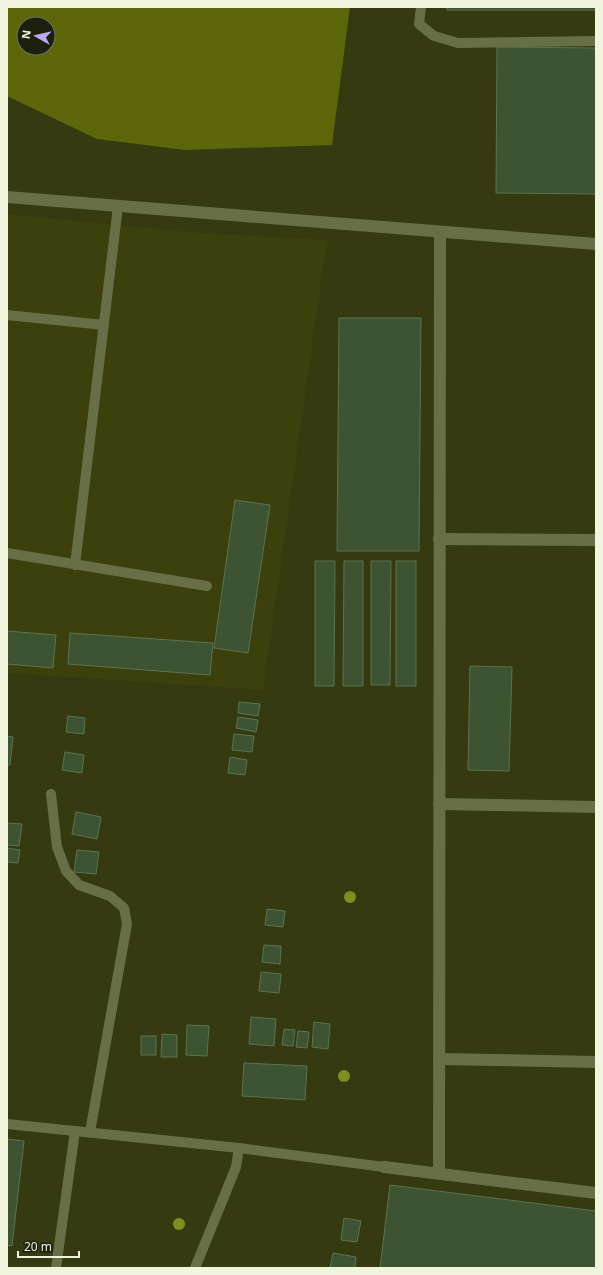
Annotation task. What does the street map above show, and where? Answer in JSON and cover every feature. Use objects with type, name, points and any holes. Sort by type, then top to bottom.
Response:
[{"type":"street","points":[[7,198],[596,244]]},
{"type":"street","points":[[439,1174],[440,232]]},
{"type":"street","points":[[439,539],[596,540]]},
{"type":"street","points":[[439,804],[596,807]]},
{"type":"street","points":[[439,1059],[596,1062]]},
{"type":"street","points":[[384,1167],[596,1193]]},
{"type":"lane","points":[[421,7],[419,24],[434,36],[458,43],[596,41]]},
{"type":"lane","points":[[75,565],[118,206]]},
{"type":"lane","points":[[7,315],[104,325]]},
{"type":"lane","points":[[7,554],[207,586]]},
{"type":"lane","points":[[51,794],[57,847],[66,871],[79,884],[110,896],[124,908],[127,924],[90,1132]]},
{"type":"lane","points":[[7,1124],[240,1148],[384,1167]]},
{"type":"lane","points":[[56,1268],[75,1131]]},
{"type":"lane","points":[[195,1268],[236,1167],[240,1148]]},
{"type":"shaded area","points":[[7,7],[350,7],[332,145],[185,150],[97,139],[7,96]]},
{"type":"shaded area","points":[[7,214],[201,233],[327,240],[263,690],[7,673]]},
{"type":"building","points":[[447,7],[596,7],[596,10],[447,10]]},
{"type":"building","points":[[497,47],[596,48],[596,194],[496,193]]},
{"type":"building","points":[[339,318],[421,318],[419,551],[337,551]]},
{"type":"building","points":[[235,500],[270,505],[248,653],[214,648]]},
{"type":"building","points":[[315,561],[335,561],[334,686],[315,686]]},
{"type":"building","points":[[344,561],[363,561],[363,686],[343,686]]},
{"type":"building","points":[[371,561],[391,561],[390,685],[371,685]]},
{"type":"building","points":[[396,561],[416,561],[416,686],[396,686]]},
{"type":"building","points":[[7,631],[56,635],[53,668],[7,664]]},
{"type":"building","points":[[70,633],[213,643],[210,675],[68,664]]},
{"type":"building","points":[[470,666],[512,667],[509,771],[468,770]]},
{"type":"building","points":[[239,702],[260,704],[258,716],[238,713]]},
{"type":"building","points":[[68,716],[85,718],[84,734],[66,732]]},
{"type":"building","points":[[238,717],[258,720],[256,732],[236,728]]},
{"type":"building","points":[[234,734],[254,736],[252,752],[232,750]]},
{"type":"building","points":[[7,736],[13,737],[10,765],[7,765]]},
{"type":"building","points":[[65,752],[84,755],[82,773],[62,770]]},
{"type":"building","points":[[230,757],[247,760],[245,775],[228,773]]},
{"type":"building","points":[[76,812],[101,817],[97,839],[72,834]]},
{"type":"building","points":[[7,823],[22,824],[19,846],[7,845]]},
{"type":"building","points":[[7,848],[20,850],[18,863],[7,862]]},
{"type":"building","points":[[77,850],[99,852],[96,874],[74,872]]},
{"type":"building","points":[[267,909],[285,911],[283,927],[265,925]]},
{"type":"building","points":[[264,945],[281,946],[280,964],[262,962]]},
{"type":"building","points":[[261,972],[281,974],[279,993],[259,991]]},
{"type":"building","points":[[251,1017],[276,1019],[274,1046],[249,1044]]},
{"type":"building","points":[[314,1022],[330,1024],[328,1049],[312,1047]]},
{"type":"building","points":[[187,1025],[209,1026],[207,1056],[186,1055]]},
{"type":"building","points":[[284,1029],[295,1030],[293,1046],[282,1045]]},
{"type":"building","points":[[298,1031],[309,1032],[307,1048],[296,1047]]},
{"type":"building","points":[[162,1034],[177,1035],[177,1057],[161,1057]]},
{"type":"building","points":[[141,1036],[156,1036],[156,1055],[141,1055]]},
{"type":"building","points":[[244,1063],[307,1066],[305,1100],[242,1096]]},
{"type":"building","points":[[7,1139],[24,1141],[12,1246],[7,1245]]},
{"type":"building","points":[[390,1185],[596,1211],[596,1268],[380,1268]]},
{"type":"building","points":[[344,1218],[361,1221],[357,1242],[341,1240]]},
{"type":"building","points":[[333,1253],[356,1257],[355,1268],[330,1268]]}]
